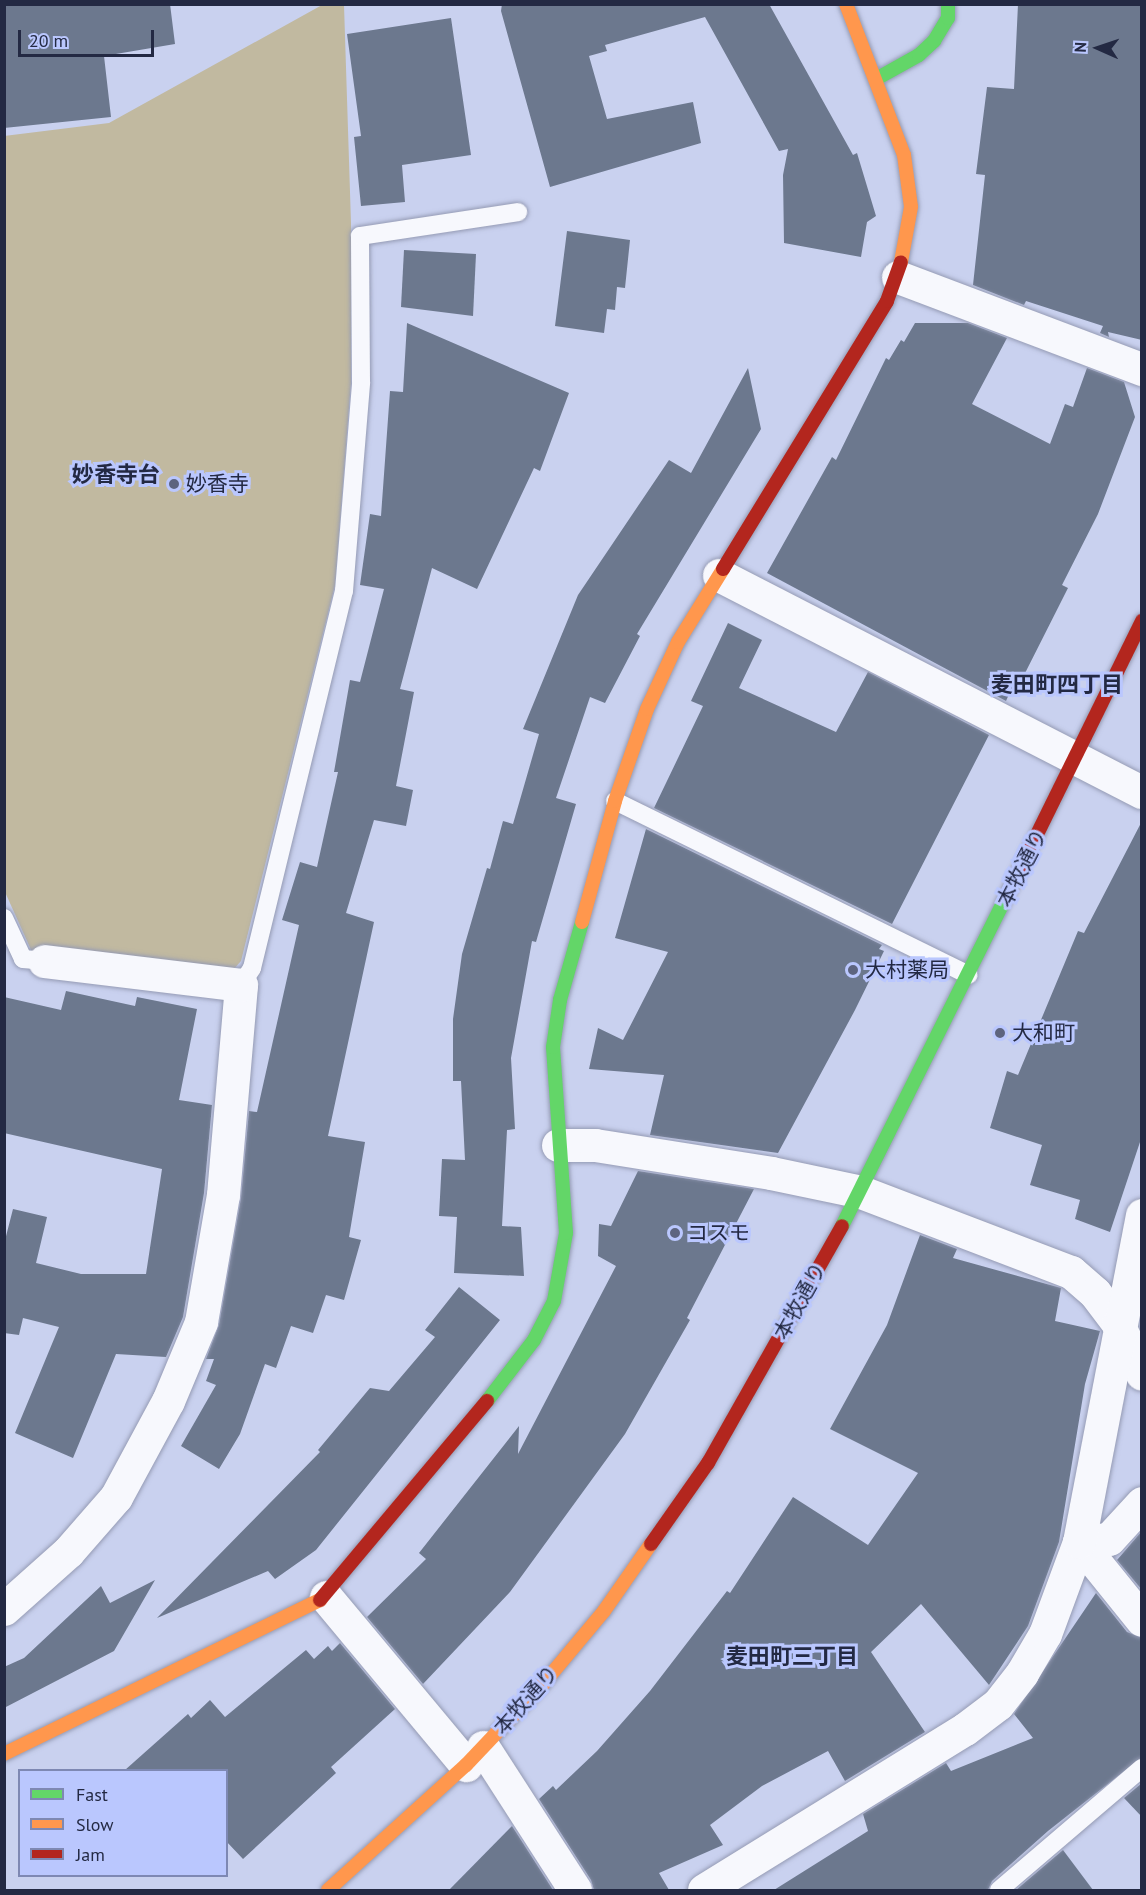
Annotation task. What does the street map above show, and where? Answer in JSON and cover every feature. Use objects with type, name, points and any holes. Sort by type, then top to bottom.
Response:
[{"type":"street","points":[[4,1754],[326,1597],[452,1447],[534,1340],[549,1311],[562,1273],[566,1233],[553,1079],[560,1000],[615,801],[647,709],[678,642],[898,277],[909,230],[910,185],[895,126],[846,4]]},
{"type":"street","points":[[876,79],[919,56],[934,41],[948,18],[948,4]]},
{"type":"street","points":[[898,277],[1142,369]]},
{"type":"street","points":[[719,574],[1142,792]]},
{"type":"street","name":"本牧通り","points":[[328,1890],[475,1756],[604,1611],[708,1463],[861,1192],[1077,759],[1142,621]]},
{"type":"street","points":[[4,1610],[68,1552],[116,1497],[168,1401],[201,1322],[223,1195],[241,986],[44,961]]},
{"type":"street","points":[[558,1144],[619,1149],[861,1192],[1071,1272],[1095,1293],[1118,1324],[1142,1374]]},
{"type":"street","points":[[704,1890],[965,1729],[998,1704],[1045,1634],[1079,1542],[1118,1324],[1142,1215]]},
{"type":"street","points":[[1079,1542],[1110,1539],[1142,1503]]},
{"type":"street","points":[[1079,1542],[1142,1620]]},
{"type":"street","points":[[326,1597],[475,1756],[575,1890]]},
{"type":"lane","points":[[241,986],[252,968],[344,591],[361,382],[360,236],[518,212]]},
{"type":"lane","points":[[615,801],[969,975]]},
{"type":"lane","points":[[4,918],[23,958],[44,961]]},
{"type":"lane","points":[[999,1890],[1142,1768]]},
{"type":"shaded area","name":"妙香寺","points":[[322,5],[344,5],[351,223],[351,382],[335,585],[241,961],[233,970],[32,952],[5,892],[4,136],[109,123]]},
{"type":"building","points":[[4,4],[170,4],[175,44],[104,56],[111,117],[4,128]]},
{"type":"building","points":[[502,4],[769,4],[853,155],[857,153],[876,216],[867,222],[861,257],[784,243],[783,175],[788,149],[779,151],[705,17],[605,45],[607,51],[589,56],[607,119],[693,102],[701,143],[550,187],[501,11]]},
{"type":"building","points":[[1018,4],[1142,4],[1142,340],[1108,332],[1109,337],[1100,333],[1103,326],[1026,301],[1024,305],[973,285],[985,175],[976,174],[987,87],[1014,89]]},
{"type":"building","points":[[451,18],[471,155],[402,165],[405,202],[361,206],[354,137],[361,136],[347,34]]},
{"type":"building","points":[[567,231],[630,240],[625,288],[617,287],[615,310],[607,309],[604,333],[555,326]]},
{"type":"building","points":[[404,250],[476,254],[473,316],[401,307]]},
{"type":"building","points":[[407,323],[569,393],[540,471],[534,468],[477,589],[432,568],[400,689],[414,692],[396,786],[413,790],[406,826],[374,820],[346,913],[374,922],[328,1136],[365,1142],[349,1237],[361,1240],[344,1300],[326,1295],[313,1333],[291,1326],[276,1368],[265,1364],[240,1434],[219,1469],[181,1446],[216,1385],[206,1381],[214,1359],[206,1359],[219,1325],[241,1198],[249,1111],[257,1112],[299,925],[282,920],[300,862],[317,867],[338,772],[334,772],[350,680],[360,682],[384,589],[360,585],[370,514],[381,516],[390,391],[403,392]]},
{"type":"building","points":[[915,323],[968,323],[1007,338],[972,404],[1050,444],[1065,404],[1073,407],[1087,368],[1124,382],[1135,417],[1098,514],[1062,585],[1068,588],[1014,695],[1010,692],[1006,701],[767,573],[832,457],[836,460],[886,358],[889,360],[901,340],[904,342]]},
{"type":"building","points":[[748,368],[761,429],[637,634],[640,636],[605,703],[590,697],[556,798],[576,804],[536,942],[532,941],[511,1058],[515,1129],[507,1130],[502,1226],[521,1227],[524,1276],[454,1273],[457,1217],[439,1216],[442,1159],[465,1160],[461,1081],[453,1081],[453,1019],[462,954],[487,868],[490,869],[503,821],[513,824],[539,734],[523,729],[578,595],[669,460],[691,473]]},
{"type":"building","points":[[728,623],[762,640],[739,688],[836,732],[868,672],[989,735],[892,924],[654,808],[703,706],[691,701]]},
{"type":"building","points":[[1142,821],[1142,1136],[1110,1232],[1075,1219],[1080,1200],[1030,1185],[1042,1145],[990,1128],[1007,1071],[1018,1075],[1078,931],[1084,933]]},
{"type":"building","points":[[646,829],[882,945],[879,949],[884,951],[855,1010],[778,1153],[650,1135],[664,1075],[589,1069],[598,1028],[623,1040],[668,952],[615,938]]},
{"type":"building","points":[[66,991],[135,1006],[137,997],[197,1009],[179,1100],[212,1105],[204,1193],[183,1317],[166,1357],[116,1354],[73,1458],[15,1433],[59,1327],[23,1318],[19,1335],[4,1333],[4,1244],[13,1209],[47,1217],[36,1263],[81,1274],[146,1274],[162,1169],[4,1133],[4,997],[61,1010]]},
{"type":"building","points":[[638,1171],[754,1189],[687,1318],[690,1320],[625,1434],[510,1592],[423,1684],[367,1617],[426,1559],[419,1553],[519,1426],[518,1454],[616,1266],[598,1256],[599,1224],[611,1226]]},
{"type":"building","points":[[920,1235],[957,1249],[953,1258],[1061,1288],[1055,1321],[1100,1331],[1085,1384],[1059,1542],[1028,1626],[989,1685],[921,1604],[871,1652],[925,1732],[845,1781],[828,1751],[762,1786],[710,1825],[723,1845],[659,1873],[669,1890],[594,1890],[591,1880],[539,1799],[553,1786],[556,1790],[597,1751],[650,1691],[727,1591],[730,1593],[793,1497],[868,1545],[918,1473],[830,1429],[887,1325]]},
{"type":"building","points":[[459,1287],[500,1320],[316,1550],[275,1579],[268,1571],[157,1618],[320,1452],[318,1450],[370,1388],[389,1391],[435,1337],[425,1330]]},
{"type":"building","points":[[1142,1531],[1142,1590],[1117,1560]]},
{"type":"building","points":[[155,1580],[114,1651],[4,1708],[4,1667],[24,1658],[101,1586],[110,1603]]},
{"type":"building","points":[[1096,1593],[1127,1632],[1142,1638],[1142,1757],[1048,1831],[992,1881],[988,1890],[774,1890],[868,1831],[863,1814],[946,1763],[951,1771],[1033,1738],[1014,1714]]},
{"type":"building","points":[[340,1643],[395,1709],[331,1767],[336,1773],[243,1859],[228,1843],[228,1769],[126,1769],[188,1714],[191,1718],[210,1700],[225,1717],[306,1650],[314,1659],[328,1646],[332,1651]]},
{"type":"building","points":[[1142,1783],[1142,1817],[1124,1798]]},
{"type":"building","points":[[512,1826],[553,1890],[449,1890]]},
{"type":"building","points":[[1063,1850],[1093,1890],[1016,1890]]},
{"type":"traffic: fast","points":[[876,79],[919,55],[934,41],[948,18],[948,4]]},
{"type":"traffic: fast","points":[[842,1226],[1019,871]]},
{"type":"traffic: fast","points":[[487,1401],[534,1340],[554,1301],[566,1233],[553,1047],[560,1000],[582,922]]},
{"type":"traffic: slow","points":[[846,4],[904,155],[911,207],[901,262]]},
{"type":"traffic: slow","points":[[582,922],[615,801],[647,709],[678,642],[723,569]]},
{"type":"traffic: slow","points":[[328,1890],[466,1765],[543,1684],[604,1611],[651,1544]]},
{"type":"traffic: slow","points":[[4,1754],[320,1600]]},
{"type":"traffic: jam","points":[[723,569],[887,301],[901,262]]},
{"type":"traffic: jam","points":[[1019,871],[1142,621]]},
{"type":"traffic: jam","points":[[651,1544],[708,1463],[842,1226]]},
{"type":"traffic: jam","points":[[320,1600],[487,1401]]},
{"type":"place","name":"妙香寺","points":[[174,484]]},
{"type":"place","name":"大村薬局","points":[[853,970]]},
{"type":"place","name":"大和町","points":[[1000,1033]]},
{"type":"place","name":"コスモ","points":[[675,1233]]},
{"type":"district","name":"妙香寺台","points":[[116,475]]},
{"type":"district","name":"麦田町四丁目","points":[[1057,685]]},
{"type":"district","name":"麦田町三丁目","points":[[792,1657]]}]
